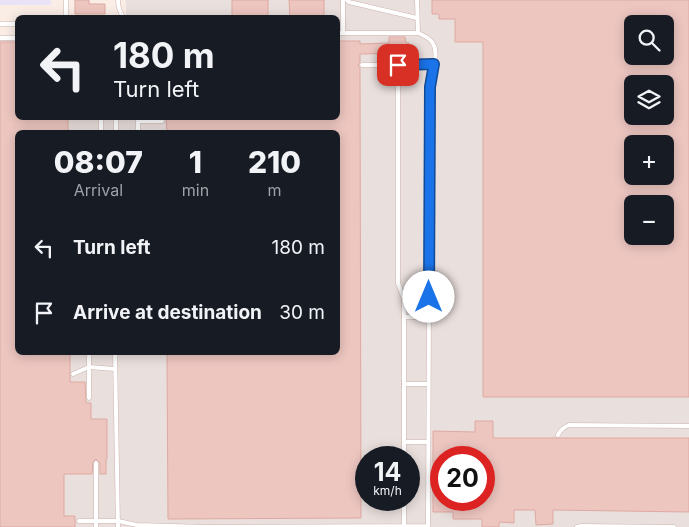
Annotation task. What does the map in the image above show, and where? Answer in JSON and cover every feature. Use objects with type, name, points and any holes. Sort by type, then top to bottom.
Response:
[{"type":"lane","points":[[66,0],[66,15]]},
{"type":"lane","points":[[118,0],[121,15]]},
{"type":"lane","points":[[79,521],[118,521],[137,525],[207,527],[428,526],[430,87],[436,57],[434,43],[418,33],[343,33],[343,0]]},
{"type":"lane","points":[[347,0],[417,18]]},
{"type":"lane","points":[[417,0],[418,33]]},
{"type":"lane","points":[[0,24],[15,24]]},
{"type":"lane","points":[[0,38],[15,38]]},
{"type":"lane","points":[[362,65],[434,64]]},
{"type":"lane","points":[[398,65],[398,284],[404,299],[404,446]]},
{"type":"lane","points":[[138,130],[138,121],[162,121]]},
{"type":"lane","points":[[404,317],[429,316]]},
{"type":"lane","points":[[89,355],[89,398]]},
{"type":"lane","points":[[115,355],[118,527]]},
{"type":"lane","points":[[73,374],[89,368],[115,369]]},
{"type":"lane","points":[[404,384],[428,384]]},
{"type":"lane","points":[[558,435],[560,430],[569,425],[689,426]]},
{"type":"lane","points":[[404,442],[428,442]]},
{"type":"lane","points":[[96,463],[96,527]]},
{"type":"lane","points":[[404,511],[404,526]]},
{"type":"lane","points":[[577,527],[674,527]]},
{"type":"shaded area","points":[[0,0],[51,0],[51,5],[0,5]]},
{"type":"shaded area","points":[[126,0],[689,0],[689,527],[0,527],[0,37],[15,37],[15,120],[340,120],[340,15],[126,15]]},
{"type":"building","points":[[75,0],[89,0],[89,4],[105,4],[105,14],[75,14]]},
{"type":"building","points":[[232,0],[268,0],[268,15],[232,15]]},
{"type":"building","points":[[289,0],[324,0],[324,15],[290,15]]},
{"type":"building","points":[[432,0],[689,0],[689,397],[483,397],[483,42],[455,42],[455,19],[439,19],[439,14],[432,14]]},
{"type":"building","points":[[389,37],[405,37],[406,43],[409,43],[409,53],[360,54],[358,65],[360,68],[361,446],[355,446],[355,511],[361,511],[361,518],[168,519],[167,355],[340,355],[340,130],[167,130],[166,120],[340,120],[340,41],[360,41],[360,44],[389,43]]},
{"type":"building","points":[[0,42],[15,42],[15,120],[68,120],[68,130],[15,130],[15,355],[70,355],[70,382],[85,382],[86,403],[91,403],[91,419],[107,419],[107,459],[106,474],[100,474],[100,463],[96,459],[93,462],[92,474],[64,474],[64,516],[75,516],[75,527],[0,527]]},
{"type":"building","points":[[475,421],[493,421],[493,438],[689,438],[689,512],[553,510],[553,524],[536,525],[535,510],[514,510],[514,523],[499,522],[499,527],[482,527],[482,519],[453,519],[453,512],[433,511],[495,511],[495,446],[433,446],[433,431],[475,432]]},
{"type":"route","points":[[398,65],[434,64],[430,87],[429,297]]}]
